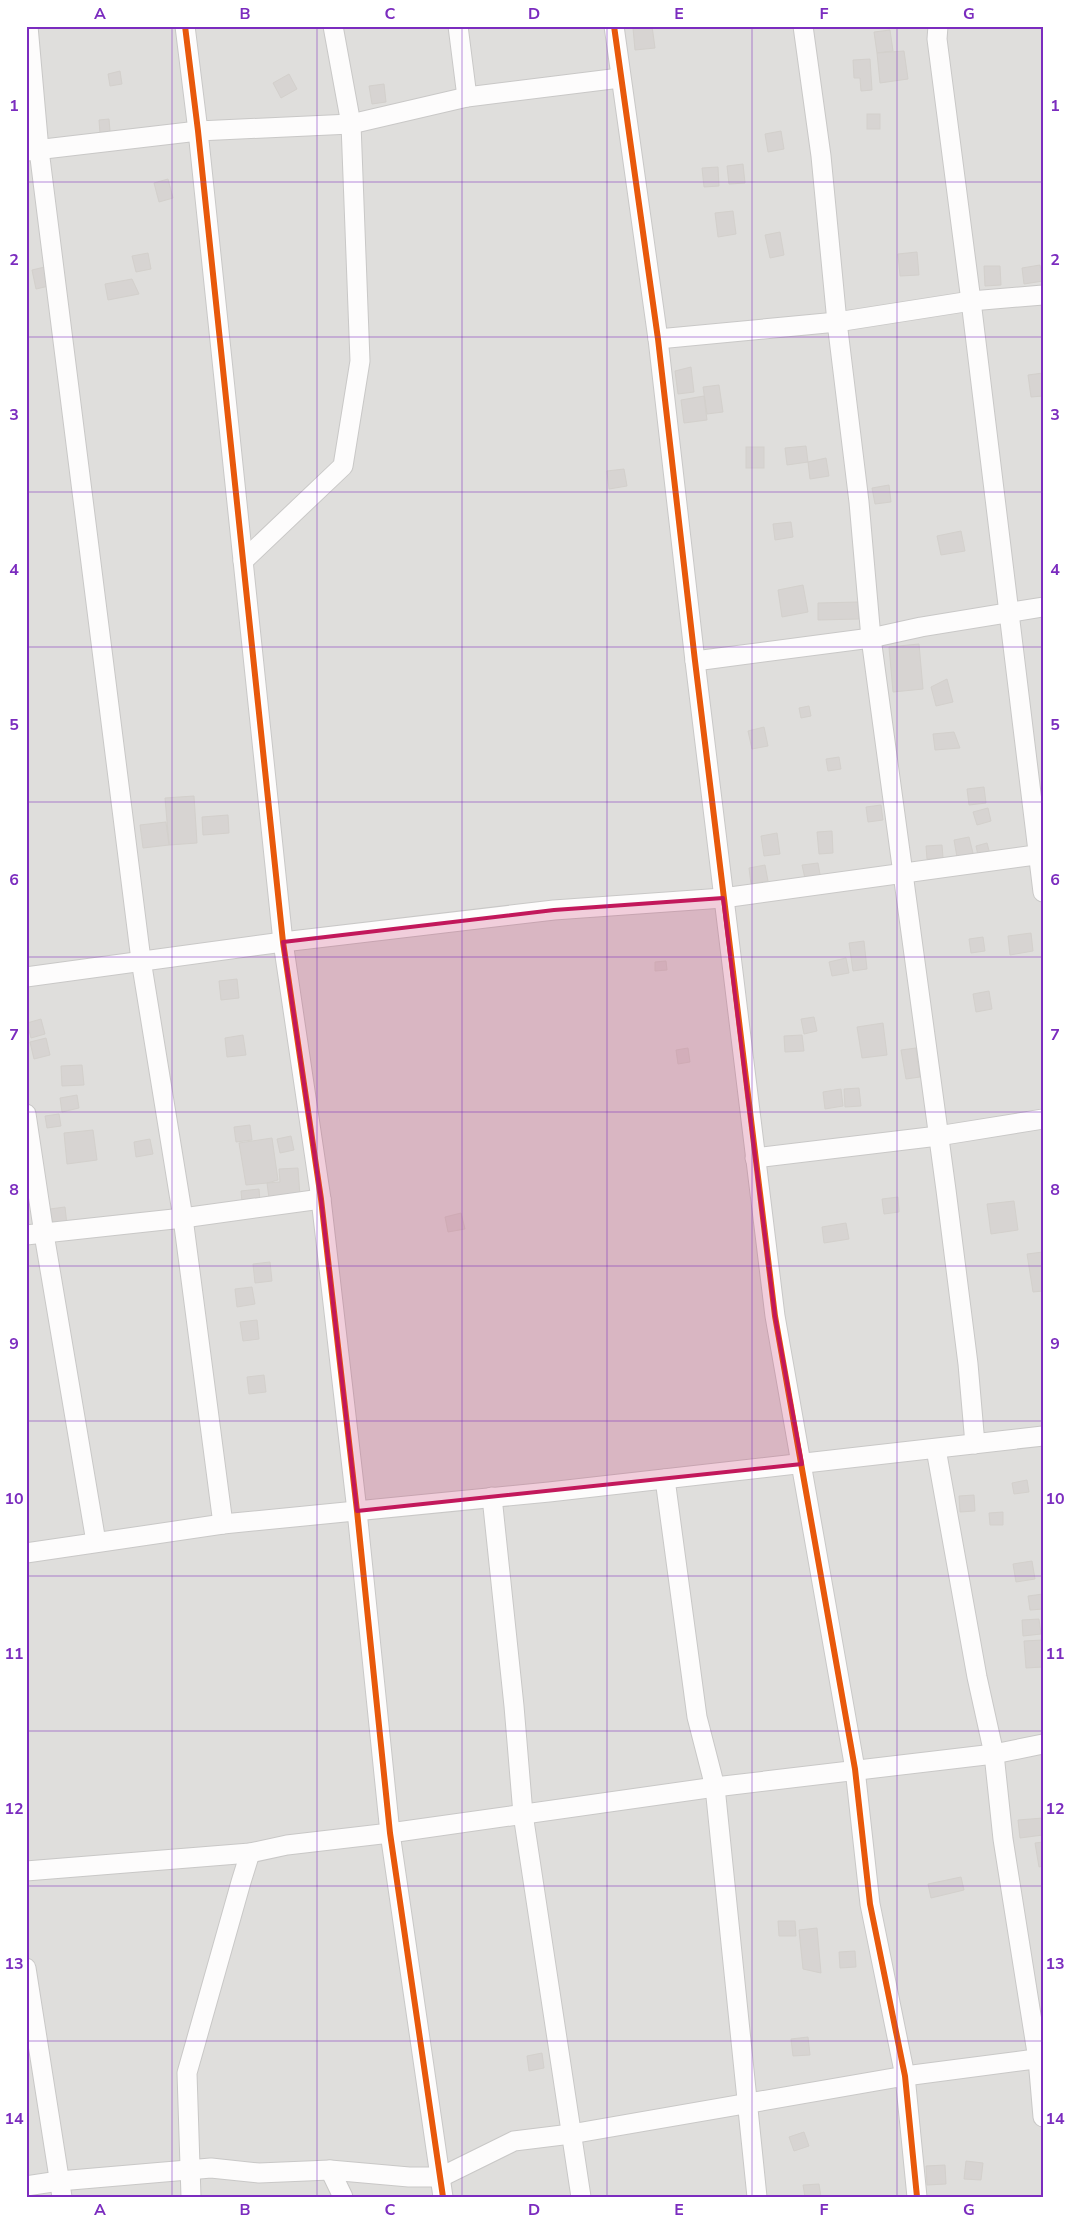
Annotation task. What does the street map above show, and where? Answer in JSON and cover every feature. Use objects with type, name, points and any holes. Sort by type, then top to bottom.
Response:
[{"type":"street","points":[[28,26],[33,150],[141,960],[183,1218],[223,1524]]},
{"type":"street","points":[[185,26],[198,131],[283,942],[321,1199],[357,1511],[390,1833],[443,2197]]},
{"type":"street","points":[[243,560],[343,466],[360,362],[351,124],[333,26]]},
{"type":"street","points":[[458,26],[467,97]]},
{"type":"street","points":[[614,26],[658,339],[694,661],[775,1316],[854,1770],[870,1904],[905,2076],[917,2197]]},
{"type":"street","points":[[803,26],[821,156],[837,322],[859,502],[871,638],[894,798],[902,874],[968,1364],[976,1444]]},
{"type":"street","points":[[938,26],[937,39],[1040,854],[1043,892]]},
{"type":"street","points":[[33,150],[198,131],[351,124],[467,97],[620,78]]},
{"type":"street","points":[[658,339],[837,322],[971,301],[1043,295]]},
{"type":"street","points":[[694,661],[871,638],[921,627],[1043,607]]},
{"type":"street","points":[[26,977],[141,960],[554,910],[723,898],[1040,854]]},
{"type":"street","points":[[26,1114],[35,1235],[96,1542]]},
{"type":"street","points":[[755,1158],[938,1136],[1043,1119]]},
{"type":"street","points":[[35,1235],[183,1218],[321,1199]]},
{"type":"street","points":[[26,1553],[223,1524],[665,1479],[1043,1436]]},
{"type":"street","points":[[936,1449],[977,1677],[994,1754],[1003,1839],[1040,2058],[1043,2117]]},
{"type":"street","points":[[665,1479],[697,1717],[715,1787],[757,2197]]},
{"type":"street","points":[[492,1497],[514,1706],[523,1814],[580,2197]]},
{"type":"street","points":[[26,1871],[250,1853],[287,1845],[390,1833],[715,1787],[994,1754],[1043,1744]]},
{"type":"street","points":[[191,2197],[187,2073],[250,1853]]},
{"type":"street","points":[[26,1968],[60,2189]]},
{"type":"street","points":[[26,2186],[60,2189],[191,2168],[259,2173],[330,2170],[409,2177],[441,2177],[514,2141],[571,2134],[905,2076],[1040,2058]]},
{"type":"street","points":[[330,2170],[343,2197]]},
{"type":"highlighted area","points":[[723,898],[775,1316],[802,1464],[357,1511],[321,1199],[283,942],[554,910]]},
{"type":"shaded area","points":[[26,26],[1043,26],[1043,2197],[26,2197]]},
{"type":"building","points":[[652,26],[655,48],[635,50],[633,28]]},
{"type":"building","points":[[890,30],[893,51],[877,53],[874,32]]},
{"type":"building","points":[[904,51],[908,79],[880,83],[877,53]]},
{"type":"building","points":[[870,59],[872,90],[861,91],[860,78],[854,78],[853,60]]},
{"type":"building","points":[[120,71],[122,84],[110,86],[108,74]]},
{"type":"building","points":[[289,74],[297,89],[281,98],[273,83]]},
{"type":"building","points":[[384,84],[386,102],[372,104],[369,86]]},
{"type":"building","points":[[867,114],[880,114],[880,129],[867,129]]},
{"type":"building","points":[[109,119],[110,131],[100,133],[99,120]]},
{"type":"building","points":[[781,131],[784,149],[768,152],[765,134]]},
{"type":"building","points":[[743,164],[745,183],[729,184],[727,166]]},
{"type":"building","points":[[718,167],[719,186],[704,187],[702,168]]},
{"type":"building","points":[[168,179],[173,198],[159,202],[154,183]]},
{"type":"building","points":[[733,211],[736,234],[718,237],[715,213]]},
{"type":"building","points":[[780,232],[784,255],[770,258],[765,235]]},
{"type":"building","points":[[917,252],[919,275],[900,276],[898,254]]},
{"type":"building","points":[[148,253],[151,269],[136,272],[132,256]]},
{"type":"building","points":[[1040,265],[1043,281],[1024,284],[1022,268]]},
{"type":"building","points":[[49,266],[53,285],[36,289],[32,270]]},
{"type":"building","points":[[984,266],[1000,266],[1001,285],[985,286]]},
{"type":"building","points":[[132,279],[139,294],[108,300],[105,284]]},
{"type":"building","points":[[691,367],[694,392],[678,394],[675,371]]},
{"type":"building","points":[[1043,373],[1043,396],[1031,397],[1028,375]]},
{"type":"building","points":[[719,385],[723,412],[707,414],[703,387]]},
{"type":"building","points":[[704,396],[707,420],[684,423],[681,400]]},
{"type":"building","points":[[806,446],[808,462],[787,465],[785,448]]},
{"type":"building","points":[[746,447],[764,447],[764,468],[746,468]]},
{"type":"building","points":[[826,458],[829,476],[810,479],[808,462]]},
{"type":"building","points":[[624,469],[627,486],[609,489],[607,471]]},
{"type":"building","points":[[889,485],[891,502],[875,504],[872,488]]},
{"type":"building","points":[[791,522],[793,537],[775,540],[773,524]]},
{"type":"building","points":[[961,531],[965,551],[941,555],[937,536]]},
{"type":"building","points":[[803,585],[808,612],[782,617],[778,590]]},
{"type":"building","points":[[858,602],[859,619],[818,620],[818,603]]},
{"type":"building","points":[[919,644],[923,689],[893,692],[889,647]]},
{"type":"building","points":[[947,679],[953,702],[936,706],[931,687]]},
{"type":"building","points":[[809,706],[811,716],[801,718],[799,708]]},
{"type":"building","points":[[764,727],[768,746],[752,749],[748,731]]},
{"type":"building","points":[[954,732],[960,748],[935,750],[933,734]]},
{"type":"building","points":[[839,757],[841,769],[828,771],[826,759]]},
{"type":"building","points":[[984,787],[986,803],[969,805],[967,789]]},
{"type":"building","points":[[194,796],[197,843],[169,845],[165,798]]},
{"type":"building","points":[[881,805],[883,820],[868,822],[866,807]]},
{"type":"building","points":[[988,808],[991,821],[977,825],[973,812]]},
{"type":"building","points":[[228,815],[229,833],[203,835],[202,817]]},
{"type":"building","points":[[166,822],[169,845],[143,848],[140,825]]},
{"type":"building","points":[[832,831],[833,853],[819,854],[817,832]]},
{"type":"building","points":[[777,833],[780,854],[764,856],[761,836]]},
{"type":"building","points":[[969,837],[973,853],[957,857],[954,840]]},
{"type":"building","points":[[987,843],[991,858],[979,860],[976,846]]},
{"type":"building","points":[[942,845],[943,858],[927,859],[926,846]]},
{"type":"building","points":[[818,863],[821,880],[806,883],[802,865]]},
{"type":"building","points":[[765,865],[768,881],[751,884],[749,868]]},
{"type":"building","points":[[1031,933],[1033,951],[1010,955],[1008,936]]},
{"type":"building","points":[[983,937],[985,951],[971,953],[969,939]]},
{"type":"building","points":[[864,941],[867,969],[853,971],[849,943]]},
{"type":"building","points":[[846,958],[849,973],[832,976],[829,962]]},
{"type":"building","points":[[666,961],[667,970],[655,971],[655,962]]},
{"type":"building","points":[[237,979],[239,998],[221,1000],[219,981]]},
{"type":"building","points":[[989,991],[992,1009],[976,1012],[973,994]]},
{"type":"building","points":[[814,1017],[817,1031],[804,1034],[801,1019]]},
{"type":"building","points":[[41,1019],[45,1034],[31,1038],[27,1023]]},
{"type":"building","points":[[883,1023],[887,1055],[862,1058],[857,1027]]},
{"type":"building","points":[[243,1035],[246,1055],[227,1057],[225,1038]]},
{"type":"building","points":[[802,1035],[804,1051],[785,1052],[784,1036]]},
{"type":"building","points":[[46,1038],[50,1055],[34,1059],[30,1042]]},
{"type":"building","points":[[688,1048],[690,1062],[678,1064],[676,1050]]},
{"type":"building","points":[[916,1048],[920,1077],[906,1079],[901,1050]]},
{"type":"building","points":[[82,1065],[84,1085],[62,1086],[61,1066]]},
{"type":"building","points":[[859,1088],[861,1106],[845,1107],[844,1089]]},
{"type":"building","points":[[841,1089],[843,1106],[825,1109],[823,1092]]},
{"type":"building","points":[[77,1095],[79,1108],[62,1112],[60,1098]]},
{"type":"building","points":[[59,1114],[61,1126],[47,1128],[45,1116]]},
{"type":"building","points":[[250,1125],[252,1140],[236,1142],[234,1127]]},
{"type":"building","points":[[93,1130],[97,1160],[67,1164],[64,1133]]},
{"type":"building","points":[[291,1136],[294,1150],[280,1153],[277,1139]]},
{"type":"building","points":[[272,1138],[278,1180],[246,1185],[239,1143]]},
{"type":"building","points":[[150,1139],[153,1154],[136,1157],[134,1142]]},
{"type":"building","points":[[298,1168],[300,1196],[269,1198],[267,1183],[280,1182],[279,1169]]},
{"type":"building","points":[[259,1189],[260,1201],[242,1202],[241,1191]]},
{"type":"building","points":[[898,1197],[899,1212],[884,1214],[882,1199]]},
{"type":"building","points":[[1014,1201],[1018,1230],[991,1234],[987,1204]]},
{"type":"building","points":[[65,1207],[67,1225],[53,1227],[50,1209]]},
{"type":"building","points":[[461,1213],[465,1229],[448,1232],[445,1217]]},
{"type":"building","points":[[846,1223],[849,1239],[824,1243],[822,1227]]},
{"type":"building","points":[[1043,1252],[1043,1291],[1033,1292],[1027,1254]]},
{"type":"building","points":[[270,1262],[272,1281],[255,1283],[253,1264]]},
{"type":"building","points":[[252,1287],[255,1304],[237,1307],[235,1289]]},
{"type":"building","points":[[257,1320],[259,1339],[243,1341],[240,1322]]},
{"type":"building","points":[[264,1375],[266,1392],[249,1394],[247,1377]]},
{"type":"building","points":[[1027,1480],[1029,1492],[1014,1494],[1012,1483]]},
{"type":"building","points":[[974,1495],[975,1511],[960,1512],[959,1496]]},
{"type":"building","points":[[1003,1512],[1003,1525],[990,1525],[989,1513]]},
{"type":"building","points":[[1032,1561],[1035,1579],[1016,1582],[1013,1564]]},
{"type":"building","points":[[1043,1594],[1043,1609],[1030,1610],[1028,1596]]},
{"type":"building","points":[[1039,1619],[1041,1634],[1023,1636],[1022,1620]]},
{"type":"building","points":[[1043,1640],[1043,1667],[1026,1668],[1024,1641]]},
{"type":"building","points":[[1043,1818],[1043,1835],[1020,1838],[1018,1820]]},
{"type":"building","points":[[1043,1842],[1043,1866],[1039,1867],[1035,1843]]},
{"type":"building","points":[[961,1877],[964,1890],[931,1898],[928,1884]]},
{"type":"building","points":[[778,1921],[795,1921],[796,1936],[779,1936]]},
{"type":"building","points":[[817,1928],[821,1973],[803,1969],[799,1930]]},
{"type":"building","points":[[855,1951],[856,1967],[840,1968],[839,1952]]},
{"type":"building","points":[[808,2037],[810,2055],[793,2056],[791,2039]]},
{"type":"building","points":[[542,2053],[544,2068],[529,2071],[527,2056]]},
{"type":"building","points":[[804,2132],[809,2146],[794,2151],[789,2137]]},
{"type":"building","points":[[966,2161],[983,2163],[981,2180],[964,2179]]},
{"type":"building","points":[[945,2165],[946,2184],[927,2185],[926,2166]]},
{"type":"building","points":[[819,2184],[821,2197],[805,2197],[803,2185]]},
{"type":"cycle path","points":[[185,26],[198,131],[283,942],[321,1199],[357,1511],[390,1833],[443,2197]]},
{"type":"cycle path","points":[[614,26],[658,339],[695,661],[775,1316],[855,1769],[870,1904],[905,2076],[917,2197]]}]
